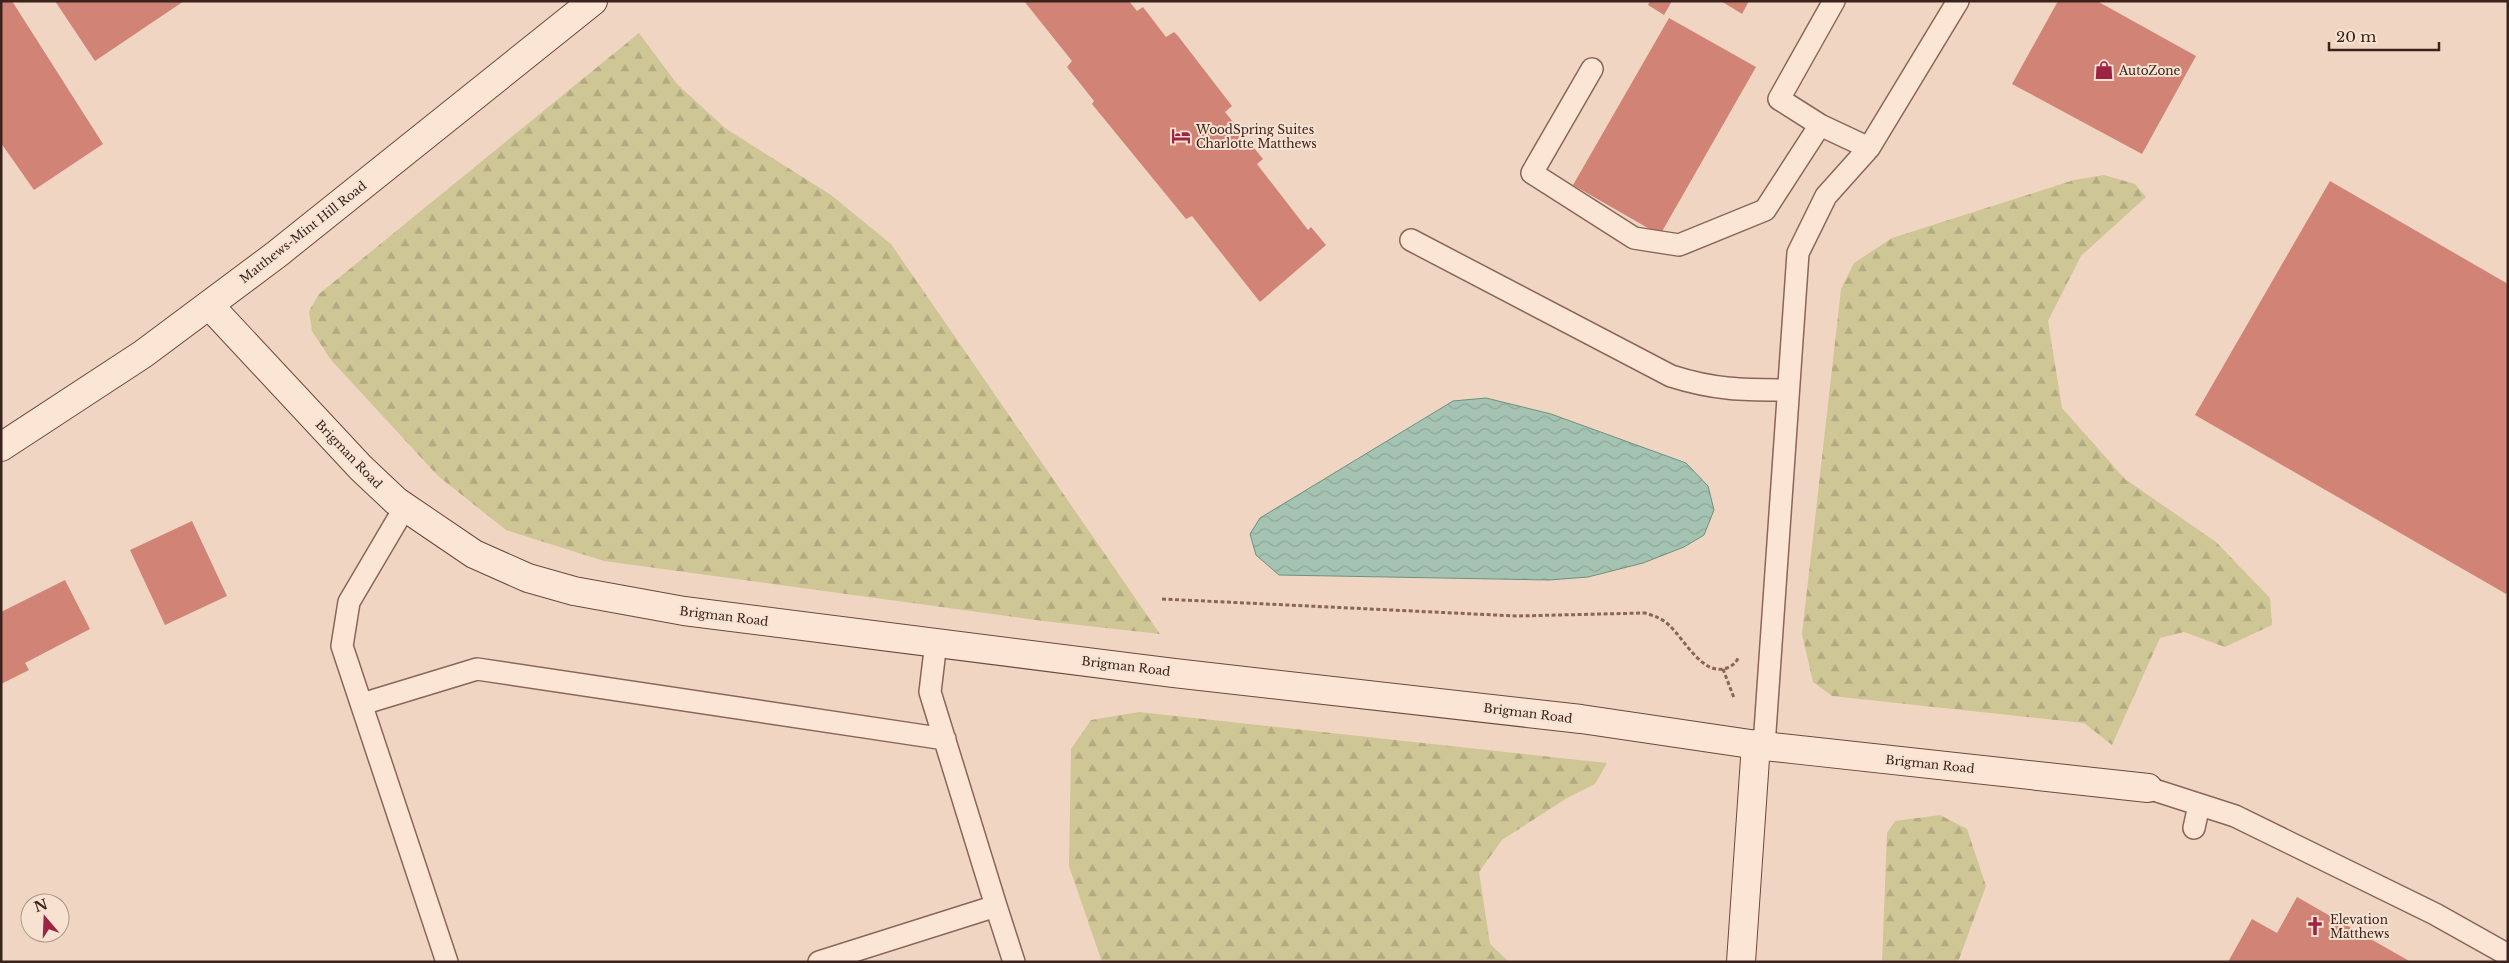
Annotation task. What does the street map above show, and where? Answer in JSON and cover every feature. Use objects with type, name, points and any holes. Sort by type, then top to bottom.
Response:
[{"type":"street","name":"Matthews-Mint Hill Road","points":[[1,447],[143,354],[277,254],[593,1]]},
{"type":"street","name":"Brigman Road","points":[[209,305],[362,468],[405,508],[474,554],[528,578],[574,591],[684,611],[1174,672],[1581,719],[1760,745],[2148,788]]},
{"type":"street","points":[[1741,962],[1760,745]]},
{"type":"lane","points":[[1834,1],[1779,99],[1820,125],[1869,148]]},
{"type":"lane","points":[[1760,745],[1798,253],[1826,196],[1869,148],[1958,1]]},
{"type":"lane","points":[[1592,69],[1532,173],[1634,238],[1678,244],[1765,210],[1820,125]]},
{"type":"lane","points":[[1411,240],[1671,376],[1702,386],[1730,390],[1788,390]]},
{"type":"lane","points":[[405,508],[348,602],[342,646],[447,962]]},
{"type":"lane","points":[[936,642],[930,692],[1014,962]]},
{"type":"lane","points":[[362,704],[477,669],[945,738]]},
{"type":"lane","points":[[2148,788],[2236,816],[2435,914],[2508,954]]},
{"type":"lane","points":[[2194,828],[2199,805]]},
{"type":"lane","points":[[819,962],[996,906]]},
{"type":"path","points":[[1162,599],[1516,616],[1645,613],[1658,617],[1669,624],[1701,661],[1710,667],[1723,669],[1737,662],[1742,650]]},
{"type":"path","points":[[1723,669],[1734,698]]},
{"type":"green space","points":[[639,33],[677,84],[725,128],[831,195],[891,244],[1160,634],[1043,621],[604,561],[506,530],[438,476],[331,360],[312,331],[309,311],[319,294]]},
{"type":"green space","points":[[2104,175],[2135,184],[2146,197],[2081,256],[2048,321],[2062,408],[2125,479],[2216,542],[2270,598],[2272,625],[2225,647],[2184,632],[2160,638],[2112,745],[2084,723],[1832,696],[1813,682],[1802,634],[1841,289],[1854,263],[1892,238],[2074,180]]},
{"type":"green space","points":[[1139,712],[1607,763],[1595,784],[1567,798],[1502,840],[1479,872],[1490,944],[1509,962],[1102,962],[1069,866],[1071,749],[1091,720]]},
{"type":"green space","points":[[1940,815],[1967,829],[1986,886],[1958,962],[1882,962],[1887,833],[1895,821]]},
{"type":"water","points":[[1486,398],[1551,414],[1686,463],[1708,486],[1714,510],[1704,535],[1684,547],[1643,563],[1588,577],[1549,580],[1279,575],[1256,555],[1250,534],[1260,518],[1453,401]]},
{"type":"building","points":[[1,1],[12,1],[103,144],[34,190],[1,143]]},
{"type":"building","points":[[55,1],[184,1],[95,61]]},
{"type":"building","name":"WoodSpring Suites Charlotte Matthews","points":[[1024,1],[1129,1],[1137,11],[1143,7],[1166,37],[1174,32],[1232,106],[1225,112],[1263,159],[1257,164],[1308,230],[1311,227],[1326,245],[1260,302],[1192,216],[1186,219],[1092,104],[1094,101],[1067,67],[1072,61]]},
{"type":"building","points":[[1650,1],[1672,1],[1664,15],[1648,5]]},
{"type":"building","points":[[1721,1],[1749,1],[1742,14]]},
{"type":"building","name":"AutoZone","points":[[2058,1],[2097,1],[2196,56],[2142,154],[2012,84]]},
{"type":"building","points":[[1669,18],[1756,67],[1660,235],[1573,185]]},
{"type":"building","points":[[2330,181],[2508,284],[2508,595],[2195,415]]},
{"type":"building","points":[[192,521],[227,596],[165,625],[130,550]]},
{"type":"building","points":[[65,580],[90,629],[25,663],[29,670],[1,684],[1,612]]},
{"type":"building","name":"Elevation Matthews","points":[[2297,897],[2411,962],[2228,962],[2252,919],[2277,933]]},
{"type":"place","name":"AutoZone","points":[[2104,70]]},
{"type":"place","name":"WoodSpring Suites Charlotte Matthews","points":[[1181,136]]},
{"type":"place","name":"Elevation Matthews","points":[[2315,926]]}]
